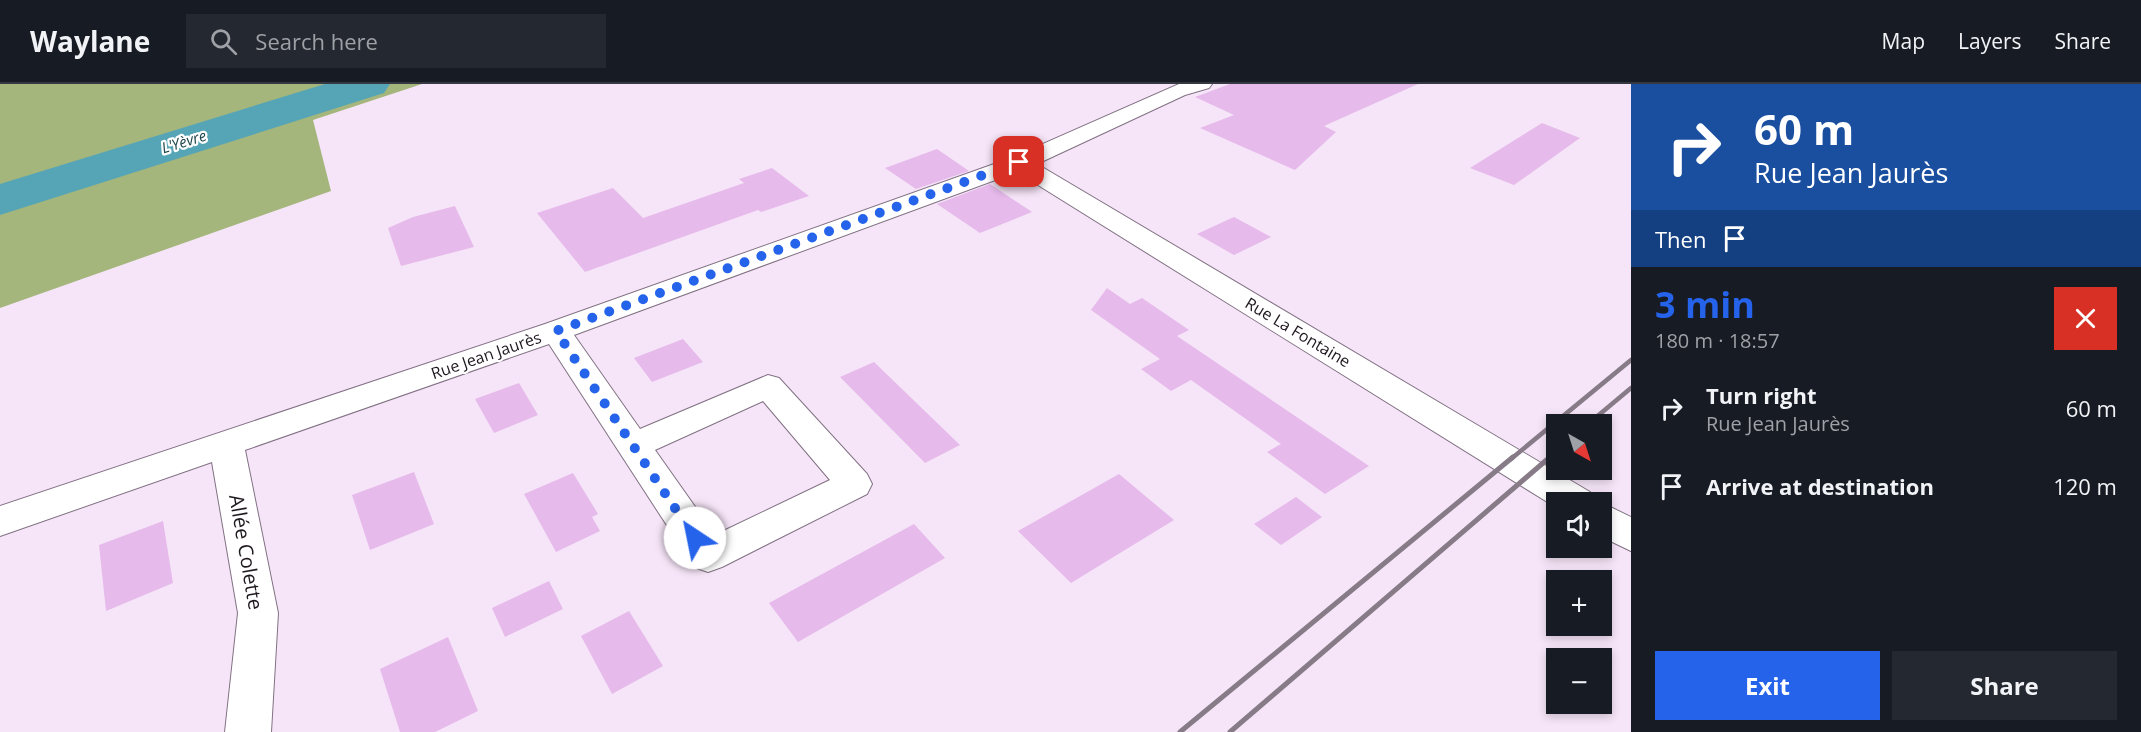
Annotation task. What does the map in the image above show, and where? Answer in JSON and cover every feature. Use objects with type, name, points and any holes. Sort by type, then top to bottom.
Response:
[{"type":"street","name":"Rue Jean Jaurès","points":[[0,521],[556,331],[1019,162],[1178,91],[1202,84]]},
{"type":"street","name":"Rue La Fontaine","points":[[1019,162],[1560,492]]},
{"type":"street","points":[[556,331],[633,446],[708,556],[854,484],[768,386],[633,446]]},
{"type":"street","name":"Allée Colette","points":[[226,444],[258,613],[248,732]]},
{"type":"street","points":[[1612,524],[1631,536]]},
{"type":"green space","points":[[0,84],[422,84],[313,120],[331,191],[0,308]]},
{"type":"building","points":[[1230,84],[1418,84],[1324,126],[1336,132],[1295,170],[1200,128],[1234,115],[1195,97]]},
{"type":"building","points":[[1542,123],[1580,138],[1514,185],[1470,168]]},
{"type":"building","points":[[937,149],[969,171],[916,189],[885,168]]},
{"type":"building","points":[[772,168],[809,196],[761,212],[758,210],[585,272],[537,213],[613,188],[643,218],[744,183],[739,179]]},
{"type":"building","points":[[990,184],[1032,212],[980,233],[937,204]]},
{"type":"building","points":[[455,206],[474,247],[401,266],[388,228],[413,217]]},
{"type":"building","points":[[1234,217],[1271,237],[1234,255],[1197,234]]},
{"type":"building","points":[[1107,288],[1130,304],[1142,298],[1189,330],[1177,336],[1369,466],[1325,494],[1267,452],[1281,444],[1191,380],[1171,391],[1141,369],[1160,359],[1091,310]]},
{"type":"building","points":[[683,339],[703,362],[652,382],[634,358]]},
{"type":"building","points":[[874,362],[960,445],[925,463],[840,377]]},
{"type":"building","points":[[519,383],[538,415],[494,433],[475,399]]},
{"type":"building","points":[[414,472],[434,524],[370,550],[352,495]]},
{"type":"building","points":[[573,473],[598,514],[592,517],[600,531],[556,552],[524,494]]},
{"type":"building","points":[[1119,474],[1174,520],[1071,583],[1018,531]]},
{"type":"building","points":[[1296,497],[1322,517],[1281,545],[1254,524]]},
{"type":"building","points":[[163,521],[173,583],[106,611],[99,545]]},
{"type":"building","points":[[914,524],[945,558],[798,642],[769,603]]},
{"type":"building","points":[[549,581],[563,609],[505,637],[492,608]]},
{"type":"building","points":[[629,611],[663,666],[612,694],[581,636]]},
{"type":"building","points":[[448,637],[478,711],[435,732],[400,732],[380,669]]},
{"type":"waterway","name":"L'Yèvre","points":[[0,200],[369,84]]},
{"type":"railway","points":[[1511,459],[1631,360]]},
{"type":"railway","points":[[1600,414],[1631,388]]},
{"type":"railway","points":[[1180,732],[1513,457]]},
{"type":"railway","points":[[1230,732],[1546,460]]},
{"type":"route","points":[[695,538],[556,331],[1019,162]]}]
